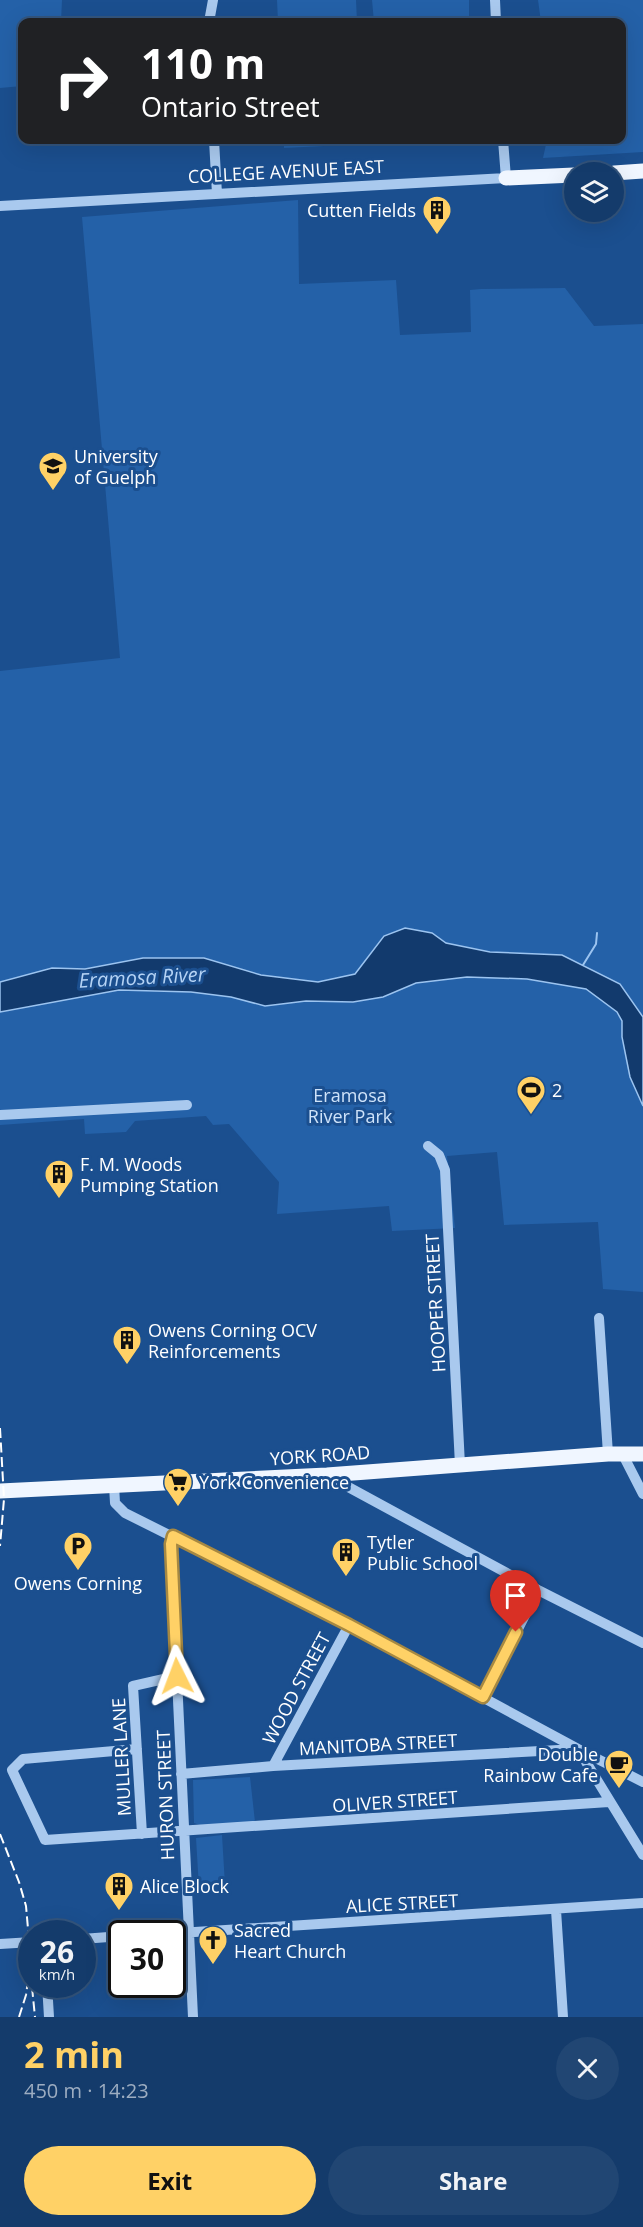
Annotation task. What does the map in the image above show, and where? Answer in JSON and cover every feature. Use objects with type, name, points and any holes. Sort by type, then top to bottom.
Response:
[{"type":"main road","points":[[624,172],[643,171]]},
{"type":"main road","name":"COLLEGE AVENUE EAST","points":[[506,178],[564,175]]},
{"type":"main road","name":"YORK ROAD","points":[[0,1491],[327,1475],[615,1454],[643,1454]]},
{"type":"street","points":[[210,18],[213,0]]},
{"type":"street","points":[[495,0],[496,18]]},
{"type":"street","points":[[214,144],[217,194]]},
{"type":"street","points":[[503,144],[506,178]]},
{"type":"street","name":"COLLEGE AVENUE EAST","points":[[0,206],[506,178]]},
{"type":"street","points":[[0,1115],[187,1105]]},
{"type":"street","name":"HOOPER STREET","points":[[428,1146],[439,1155],[445,1170],[460,1465]]},
{"type":"street","points":[[599,1318],[615,1454],[643,1494]]},
{"type":"street","points":[[327,1475],[538,1590],[643,1643]]},
{"type":"street","points":[[114,1485],[116,1503],[120,1510],[349,1625],[643,1782]]},
{"type":"street","name":"HURON STREET","points":[[173,1536],[171,1544],[193,2017]]},
{"type":"street","points":[[483,1697],[538,1590]]},
{"type":"street","name":"WOOD STREET","points":[[273,1766],[349,1625]]},
{"type":"street","name":"MULLER LANE","points":[[142,1834],[134,1686],[177,1676]]},
{"type":"street","name":"OLIVER STREET","points":[[137,1749],[23,1759],[12,1770],[45,1840],[609,1802]]},
{"type":"street","points":[[578,1749],[643,1855]]},
{"type":"street","name":"MANITOBA STREET","points":[[181,1774],[273,1766],[578,1749]]},
{"type":"street","name":"ALICE STREET","points":[[188,1932],[643,1903]]},
{"type":"street","points":[[556,1910],[562,2017]]},
{"type":"street","points":[[0,1944],[18,1943]]},
{"type":"street","points":[[47,1998],[49,2017]]},
{"type":"green space","points":[[0,0],[62,0],[61,18],[18,18],[18,86],[0,88]]},
{"type":"green space","points":[[277,0],[356,0],[357,18],[278,18]]},
{"type":"green space","points":[[372,0],[469,0],[469,18],[374,18]]},
{"type":"green space","points":[[538,0],[643,0],[643,152],[543,158],[546,144],[626,144],[626,18],[540,18]]},
{"type":"green space","points":[[284,144],[364,144],[284,148]]},
{"type":"green space","points":[[298,200],[299,284],[396,280],[400,335],[471,332],[470,290],[481,289],[565,288],[594,326],[643,324],[643,1017],[620,984],[562,955],[490,952],[446,943],[431,933],[384,937],[355,974],[318,982],[261,975],[204,958],[143,958],[85,969],[52,968],[0,982],[0,671],[120,658],[82,217]]},
{"type":"green space","name":"Eramosa River Park","points":[[467,977],[527,979],[586,989],[617,1012],[622,1021],[622,1037],[643,1106],[643,1292],[603,1289],[598,1222],[504,1225],[497,1152],[447,1156],[455,1228],[392,1231],[389,1206],[277,1214],[279,1182],[229,1124],[213,1125],[206,1116],[135,1121],[126,1132],[85,1134],[84,1119],[0,1125],[0,1012],[119,990],[191,992],[231,997],[265,1006],[306,1001],[353,1002],[383,997],[416,983]]},
{"type":"green space","points":[[250,1777],[255,1822],[200,1825],[194,1823],[193,1780]]},
{"type":"green space","points":[[222,1835],[225,1885],[199,1888],[196,1838]]},
{"type":"water","name":"Eramosa River","points":[[405,928],[432,933],[446,943],[490,952],[562,955],[620,984],[643,1017],[643,1106],[630,1077],[622,1037],[622,1021],[617,1012],[586,989],[527,979],[467,977],[416,983],[383,997],[353,1002],[306,1001],[265,1006],[231,997],[191,992],[119,990],[0,1012],[0,982],[52,968],[85,969],[143,958],[204,958],[261,975],[318,982],[355,974],[384,936]]},
{"type":"waterway","points":[[583,965],[596,944],[597,933]]},
{"type":"railway","points":[[0,1428],[4,1499],[0,1546]]},
{"type":"railway","points":[[0,1834],[19,1882],[27,1920]]},
{"type":"railway","points":[[19,2017],[25,1998]]},
{"type":"railway","points":[[33,1998],[35,2017]]},
{"type":"place","name":"Cutten Fields","points":[[437,236]]},
{"type":"place","name":"University of Guelph","points":[[53,492]]},
{"type":"place","name":"2","points":[[531,1116]]},
{"type":"place","name":"F. M. Woods Pumping Station","points":[[59,1200]]},
{"type":"place","name":"Owens Corning OCV Reinforcements","points":[[127,1366]]},
{"type":"place","name":"York Convenience","points":[[178,1508]]},
{"type":"place","name":"Owens Corning","points":[[78,1572]]},
{"type":"place","name":"Tytler Public School","points":[[346,1578]]},
{"type":"place","name":"Double Rainbow Cafe","points":[[619,1790]]},
{"type":"place","name":"Alice Block","points":[[119,1912]]},
{"type":"place","name":"Sacred Heart Church","points":[[213,1966]]},
{"type":"route","points":[[177,1676],[171,1544],[173,1536],[349,1625],[483,1697],[516,1632]]}]
